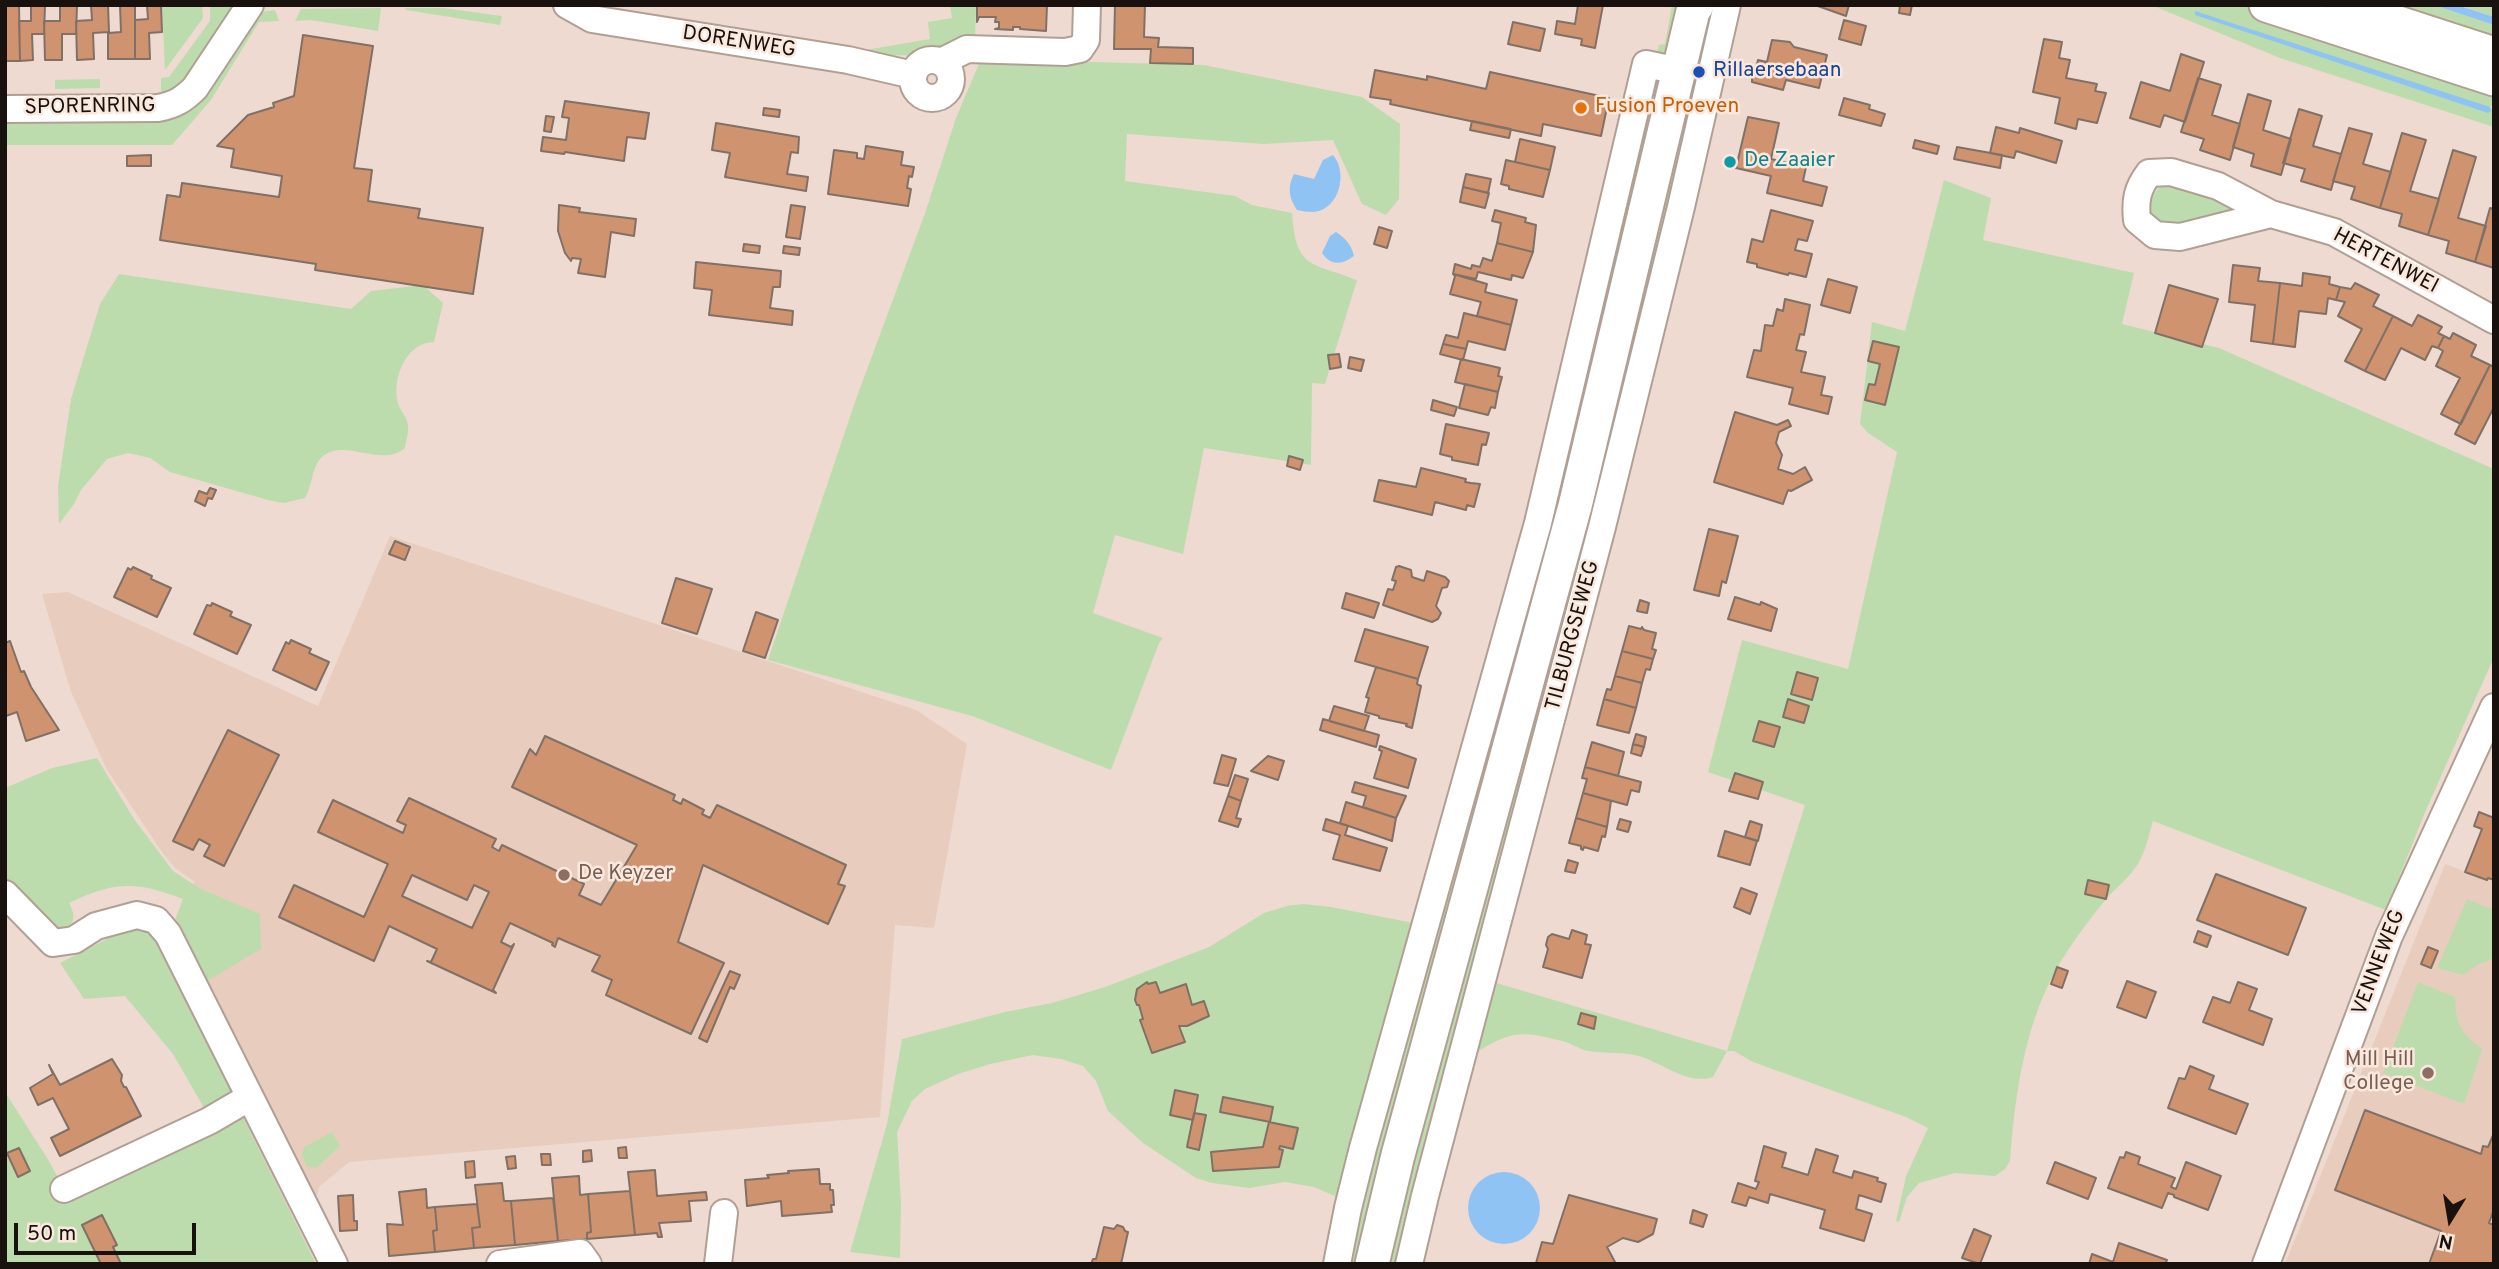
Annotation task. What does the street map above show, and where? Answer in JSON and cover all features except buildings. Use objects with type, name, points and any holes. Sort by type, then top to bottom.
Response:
[{"type":"street","name":"SPORENRING","points":[[5,109],[171,106],[184,99],[195,88],[250,5]]},
{"type":"street","name":"DORENWEG","points":[[567,5],[593,19],[848,60],[913,75],[917,67],[924,62],[941,62],[967,49],[1065,52],[1080,49],[1086,40],[1087,5]]},
{"type":"street","name":"TILBURGSEWEG","points":[[1409,1264],[1602,527],[1678,219],[1727,5]]},
{"type":"street","points":[[2266,5],[2494,79]]},
{"type":"street","points":[[2343,5],[2494,54]]},
{"type":"street","name":"TILBURGSEWEG","points":[[1372,1264],[1398,1155],[1575,506],[1694,7]]},
{"type":"street","points":[[1337,1264],[1363,1148],[1538,523],[1646,64],[1679,71]]},
{"type":"street","name":"HERTENWEI","points":[[2271,214],[2334,232],[2494,320]]},
{"type":"street","name":"VENNEWEG","points":[[2266,1264],[2389,936],[2494,707]]},
{"type":"street","points":[[5,894],[53,943],[74,940],[96,926],[137,915],[156,920],[168,934],[334,1264]]},
{"type":"street","points":[[64,1189],[209,1121],[250,1097]]},
{"type":"street","points":[[718,1264],[724,1213]]},
{"type":"street","points":[[500,1264],[580,1252],[588,1264]]},
{"type":"shaded area","name":"De Keyzer","points":[[390,536],[916,710],[967,744],[934,928],[895,925],[880,1117],[349,1162],[319,1187],[315,1207],[182,945],[183,899],[195,882],[175,868],[162,852],[107,770],[71,692],[42,594],[68,592],[318,706]]},
{"type":"shaded area","name":"Mill Hill College","points":[[2445,864],[2494,882],[2494,1264],[2285,1264]]},
{"type":"green space","points":[[162,5],[202,5],[203,18],[165,70]]},
{"type":"green space","points":[[210,5],[236,5],[190,77],[165,95],[161,91],[161,78],[169,77],[210,21]]},
{"type":"green space","points":[[950,5],[976,5],[975,43],[905,55],[860,51],[930,39],[928,22],[952,18]]},
{"type":"green space","points":[[1672,5],[1680,5],[1668,60],[1657,53],[1659,45],[1665,44]]},
{"type":"green space","points":[[2151,5],[2245,5],[2494,86],[2494,104],[2490,107],[2494,111],[2494,127],[2280,58]]},
{"type":"green space","points":[[2363,5],[2434,5],[2494,25],[2494,48]]},
{"type":"green space","points":[[2458,5],[2494,5],[2494,17]]},
{"type":"green space","points":[[381,8],[378,31],[311,20],[295,21],[301,9]]},
{"type":"green space","points":[[405,8],[443,8],[502,16],[500,25]]},
{"type":"green space","points":[[275,10],[279,21],[259,22],[211,100],[172,145],[5,145],[5,120],[160,118],[261,12]]},
{"type":"green space","points":[[981,59],[1204,65],[1362,97],[1400,124],[1399,199],[1386,215],[1362,204],[1333,140],[1264,144],[1127,134],[1125,181],[1235,196],[1252,205],[1292,213],[1297,245],[1302,255],[1317,266],[1357,280],[1325,384],[1312,383],[1311,465],[1204,448],[1183,554],[1115,535],[1093,613],[1163,638],[1111,770],[972,716],[768,660],[856,399],[924,216],[956,118]]},
{"type":"green space","points":[[100,79],[100,88],[55,89],[55,80]]},
{"type":"green space","points":[[1655,102],[1563,500],[1556,498],[1646,124],[1648,103]]},
{"type":"green space","points":[[1678,170],[1595,508],[1588,506],[1668,175]]},
{"type":"green space","points":[[1944,180],[1991,198],[1983,240],[2134,273],[2122,324],[2219,348],[2494,469],[2494,657],[2426,810],[2386,910],[2153,821],[2139,862],[2080,932],[2057,968],[2036,1014],[2018,1086],[2010,1161],[2005,1169],[1995,1176],[1955,1173],[1919,1183],[1907,1197],[1899,1222],[1896,1221],[1906,1176],[1928,1128],[1906,1117],[1753,1062],[1734,1051],[1727,1051],[1805,805],[1708,772],[1742,640],[1848,669],[1897,452],[1868,433],[1860,424],[1872,322],[1905,331]]},
{"type":"green space","points":[[2159,187],[2197,190],[2230,204],[2231,212],[2167,230],[2149,217],[2149,202]]},
{"type":"green space","points":[[119,274],[351,309],[371,291],[423,285],[443,303],[434,342],[415,349],[402,365],[398,375],[399,406],[408,424],[405,448],[395,454],[385,455],[340,450],[330,452],[318,462],[305,498],[284,503],[170,472],[150,458],[128,453],[107,459],[81,490],[59,524],[58,486],[71,399],[100,304]]},
{"type":"green space","points":[[1555,503],[1561,505],[1521,655],[1510,652],[1518,644]]},
{"type":"green space","points":[[1587,510],[1594,513],[1549,681],[1542,679]]},
{"type":"green space","points":[[1541,684],[1548,686],[1413,1187],[1396,1264],[1386,1264]]},
{"type":"green space","points":[[1499,711],[1506,713],[1358,1264],[1350,1264],[1382,1127]]},
{"type":"green space","points":[[97,758],[134,819],[173,871],[201,889],[260,914],[261,949],[202,984],[173,925],[183,899],[152,889],[113,887],[69,903],[73,914],[72,922],[56,932],[5,884],[5,788],[52,768]]},
{"type":"green space","points":[[2467,899],[2494,910],[2494,958],[2463,975],[2437,968]]},
{"type":"green space","points":[[1303,904],[1419,924],[1337,1197],[1314,1187],[1285,1182],[1249,1188],[1196,1178],[1143,1143],[1108,1111],[1096,1081],[1083,1066],[1061,1059],[1033,1055],[958,1074],[925,1089],[912,1101],[897,1132],[901,1202],[900,1258],[850,1252],[887,1124],[902,1039],[1005,1012],[1052,1003],[1105,987],[1209,947],[1264,913]]},
{"type":"green space","points":[[132,926],[149,926],[239,1091],[208,1115],[173,1054],[125,996],[84,999],[60,963]]},
{"type":"green space","points":[[1493,982],[1727,1051],[1713,1077],[1704,1079],[1677,1073],[1635,1055],[1588,1051],[1536,1035],[1508,1037],[1475,1053]]},
{"type":"green space","points":[[2418,982],[2455,997],[2461,1027],[2482,1049],[2464,1104],[2383,1073]]},
{"type":"green space","points":[[5,1092],[49,1161],[67,1195],[240,1111],[316,1264],[5,1264]]},
{"type":"green space","points":[[332,1132],[340,1146],[316,1168],[306,1166],[302,1156],[304,1147]]},
{"type":"water","points":[[2434,5],[2457,5],[2494,17],[2494,25]]},
{"type":"water","points":[[2195,11],[2490,107],[2491,111],[2488,113],[2195,15]]},
{"type":"water","points":[[1333,155],[1340,171],[1339,189],[1335,197],[1323,209],[1314,212],[1297,210],[1290,193],[1294,174],[1314,179],[1323,160]]},
{"type":"water","points":[[1336,232],[1348,242],[1354,256],[1341,262],[1333,262],[1322,253],[1330,236]]},
{"type":"water","points":[[1511,1172],[1530,1182],[1538,1194],[1538,1222],[1530,1234],[1518,1242],[1497,1244],[1478,1234],[1470,1222],[1468,1201],[1478,1182],[1490,1174]]},
{"type":"place","name":"Rillaersebaan","points":[[1699,72]]},
{"type":"place","name":"Fusion Proeven","points":[[1581,108]]},
{"type":"place","name":"De Zaaier","points":[[1730,162]]},
{"type":"place","name":"De Keyzer","points":[[564,875]]},
{"type":"place","name":"Mill Hill College","points":[[2428,1073]]}]
